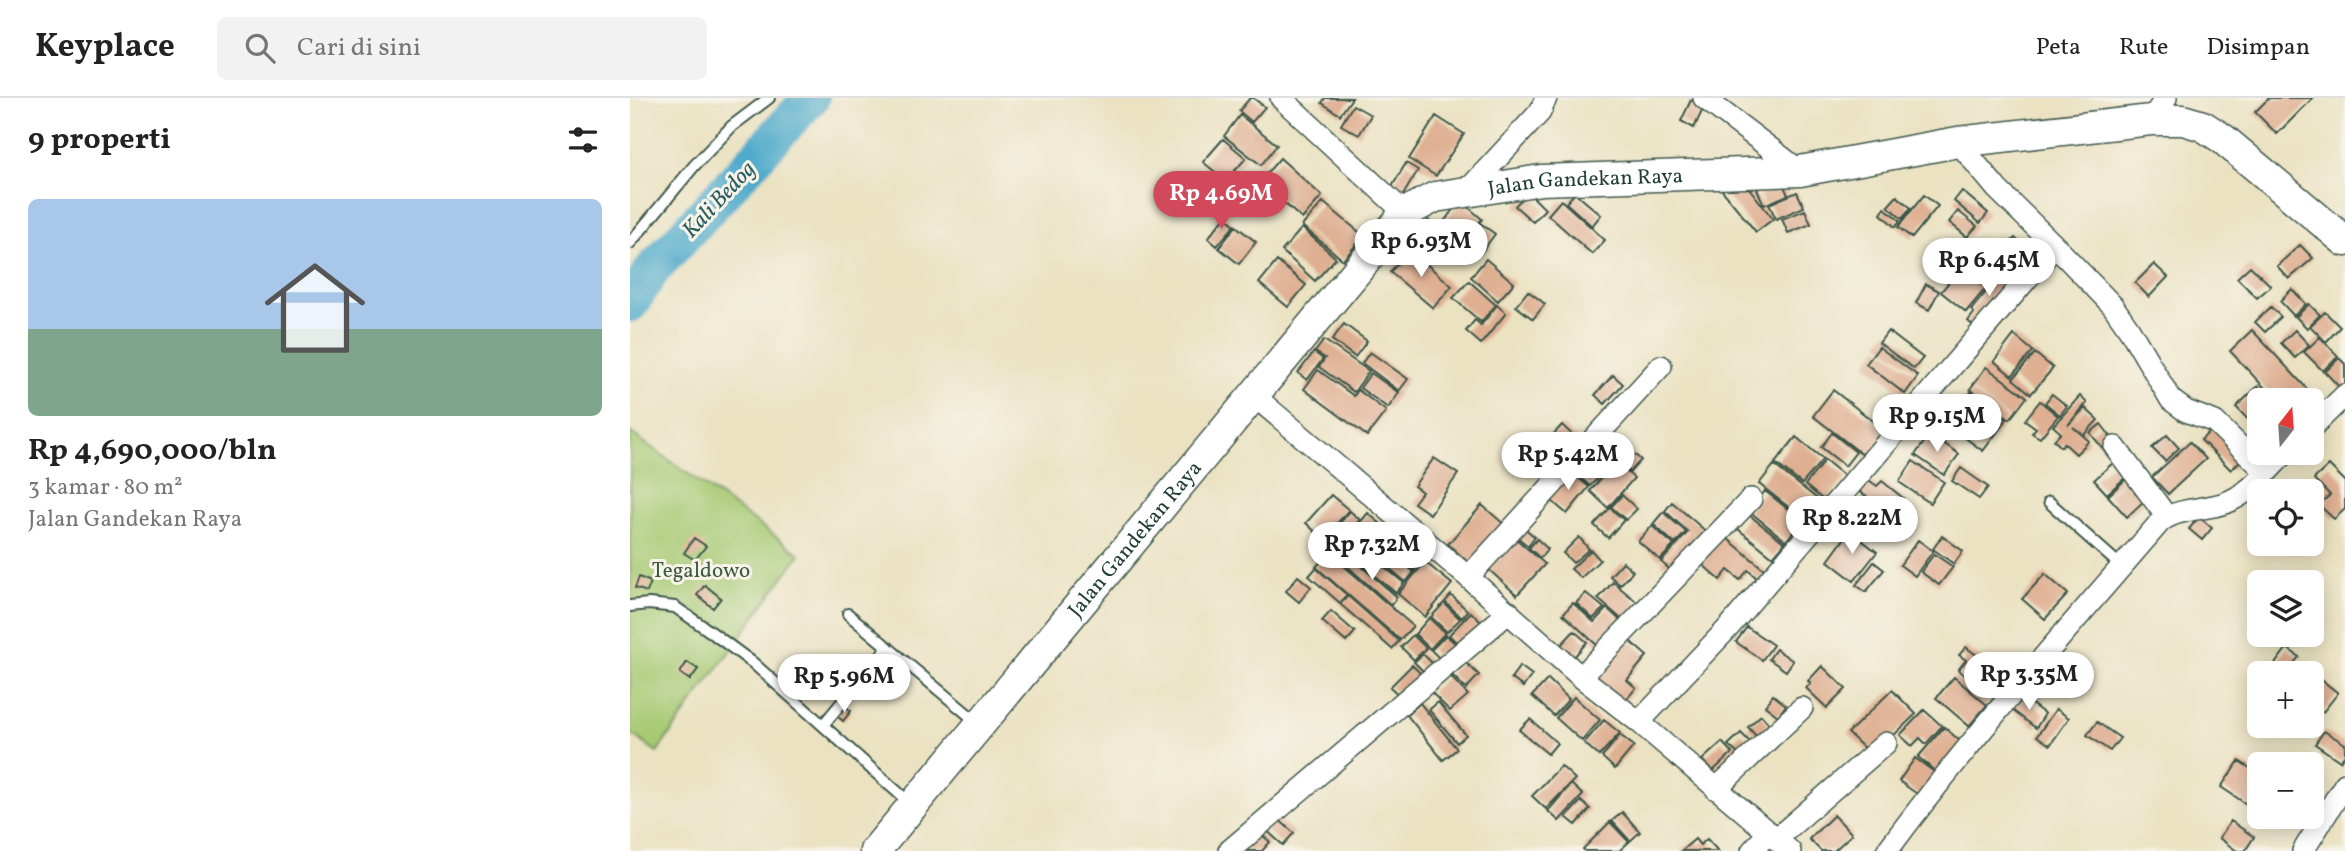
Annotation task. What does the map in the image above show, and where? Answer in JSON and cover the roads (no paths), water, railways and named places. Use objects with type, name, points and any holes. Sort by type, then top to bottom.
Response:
[{"type":"street","points":[[1281,98],[1405,213]]},
{"type":"street","points":[[1467,191],[1539,112],[1546,98]]},
{"type":"street","points":[[1704,98],[1800,171]]},
{"type":"street","name":"Jalan Gandekan Raya","points":[[875,851],[1405,213],[1435,197],[1541,180],[1800,171],[2159,109],[2203,126],[2223,139],[2345,241]]},
{"type":"street","points":[[1958,142],[1997,190],[2113,306],[2171,400],[2186,411],[2216,422],[2266,472]]},
{"type":"street","points":[[1639,722],[1729,627],[2055,246]]},
{"type":"street","points":[[1468,577],[1661,366]]},
{"type":"street","points":[[1253,395],[1509,612],[1581,677],[1639,722],[1778,841]]},
{"type":"street","points":[[2324,415],[2345,395]]},
{"type":"street","points":[[2115,447],[2167,517]]},
{"type":"street","points":[[1887,851],[1990,720],[2167,517],[2226,503],[2242,495],[2272,466]]},
{"type":"street","points":[[1581,677],[1751,499]]},
{"type":"street","points":[[1229,851],[1509,612]]},
{"type":"street","points":[[1716,789],[1802,708]]},
{"type":"street","points":[[1752,851],[1778,841],[1886,743]]},
{"type":"street","points":[[2303,851],[2339,808],[2345,784]]},
{"type":"lane","points":[[630,243],[732,125],[769,98]]},
{"type":"lane","points":[[2049,502],[2122,567]]},
{"type":"lane","points":[[630,606],[649,604],[675,607],[753,663],[913,805]]},
{"type":"lane","points":[[848,614],[980,725]]},
{"type":"lane","points":[[823,725],[888,647]]},
{"type":"waterway","name":"Kali Bedog","points":[[630,304],[653,269],[811,98]]},
{"type":"park label","name":"Tegaldowo","points":[[701,570]]}]
